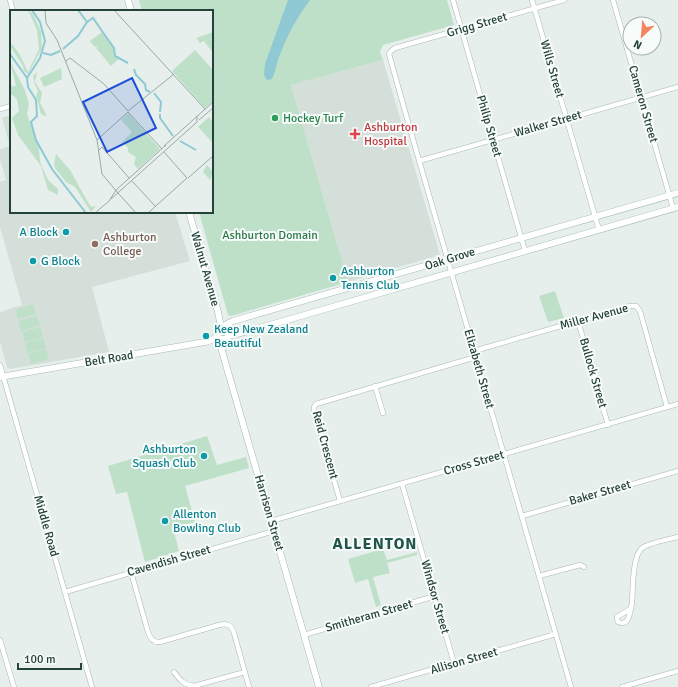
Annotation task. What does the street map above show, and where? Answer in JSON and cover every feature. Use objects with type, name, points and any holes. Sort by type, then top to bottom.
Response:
[{"type":"street","points":[[10,0],[13,10]]},
{"type":"street","points":[[128,0],[131,10]]},
{"type":"street","name":"Philip Street","points":[[453,0],[525,251]]},
{"type":"street","name":"Wills Street","points":[[532,0],[599,230]]},
{"type":"street","name":"Grigg Street","points":[[391,51],[395,48],[564,0]]},
{"type":"street","name":"Cameron Street","points":[[613,0],[669,195],[675,208]]},
{"type":"street","name":"Elizabeth Street","points":[[391,51],[389,57],[571,687]]},
{"type":"street","name":"Walker Street","points":[[419,161],[678,87]]},
{"type":"street","points":[[0,109],[10,106]]},
{"type":"street","name":"Oak Grove","points":[[222,327],[232,321],[678,193]]},
{"type":"street","name":"Oak Grove","points":[[228,336],[675,208]]},
{"type":"street","name":"Walnut Avenue","points":[[189,213],[222,327]]},
{"type":"street","name":"Miller Avenue","points":[[474,351],[630,306],[636,306],[638,308],[667,407]]},
{"type":"street","points":[[218,312],[232,321]]},
{"type":"street","name":"Bullock Street","points":[[578,321],[608,425]]},
{"type":"street","points":[[222,327],[228,330],[228,336],[224,339],[219,338],[217,331],[222,327]]},
{"type":"street","name":"Belt Road","points":[[2,377],[205,342],[219,338]]},
{"type":"street","name":"Harrison Street","points":[[219,338],[318,687]]},
{"type":"street","name":"Reid Crescent","points":[[340,501],[314,410],[316,404],[476,357]]},
{"type":"street","name":"Middle Road","points":[[0,365],[2,377],[92,687]]},
{"type":"street","points":[[375,386],[383,413]]},
{"type":"street","name":"Cross Street","points":[[271,521],[678,404]]},
{"type":"street","name":"Baker Street","points":[[522,516],[678,471]]},
{"type":"street","name":"Windsor Street","points":[[402,484],[454,663]]},
{"type":"street","name":"Cavendish Street","points":[[65,592],[274,531]]},
{"type":"street","points":[[630,609],[632,603],[636,558],[639,551],[645,546],[678,537]]},
{"type":"street","points":[[539,576],[580,565],[584,567]]},
{"type":"street","points":[[131,572],[148,632],[152,640],[160,642],[227,624],[231,626],[233,630],[249,687]]},
{"type":"street","name":"Smitheram Street","points":[[304,635],[434,596]]},
{"type":"street","name":"Allison Street","points":[[371,687],[556,634]]},
{"type":"street","points":[[0,640],[14,687]]},
{"type":"street","points":[[622,687],[678,671]]},
{"type":"street","points":[[174,672],[183,683],[189,686],[194,686],[245,672]]},
{"type":"shaded area","name":"Ashburton Hospital","points":[[383,60],[440,255],[348,282],[291,85]]},
{"type":"shaded area","name":"Ashburton College","points":[[10,115],[10,146],[2,118]]},
{"type":"shaded area","name":"Ashburton College","points":[[10,146],[10,213],[175,213],[190,261],[92,287],[109,352],[10,369],[7,367],[0,342],[0,312],[22,305],[0,227],[0,182],[6,180],[0,159],[0,149]]},
{"type":"green space","name":"Ashburton Domain","points":[[139,0],[447,0],[454,25],[383,45],[380,52],[383,60],[291,85],[348,282],[231,316],[228,315],[199,213],[213,213],[213,10],[142,10]]},
{"type":"green space","points":[[555,291],[564,318],[548,322],[539,296]]},
{"type":"green space","points":[[33,304],[36,314],[18,319],[15,310]]},
{"type":"green space","points":[[37,316],[40,325],[21,331],[18,321]]},
{"type":"green space","points":[[40,327],[43,337],[25,342],[22,332]]},
{"type":"green space","points":[[43,338],[46,348],[28,353],[25,343]]},
{"type":"green space","points":[[46,349],[49,359],[31,364],[28,354]]},
{"type":"green space","points":[[207,436],[217,465],[246,457],[249,468],[185,486],[195,522],[173,528],[179,551],[145,562],[127,492],[116,494],[108,466]]},
{"type":"green space","points":[[383,549],[387,560],[417,552],[417,555],[387,563],[390,573],[373,577],[381,605],[376,607],[368,579],[355,583],[348,559]]},
{"type":"water","points":[[288,0],[310,0],[297,19],[287,39],[272,79],[267,80],[264,75],[265,64]]},
{"type":"place","name":"Hockey Turf","points":[[275,118]]},
{"type":"place","name":"Ashburton Hospital","points":[[355,134]]},
{"type":"place","name":"A Block","points":[[66,232]]},
{"type":"place","name":"Ashburton College","points":[[95,244]]},
{"type":"place","name":"G Block","points":[[33,261]]},
{"type":"place","name":"Ashburton Tennis Club","points":[[333,278]]},
{"type":"place","name":"Keep New Zealand Beautiful","points":[[206,336]]},
{"type":"place","name":"Ashburton Squash Club","points":[[204,456]]},
{"type":"place","name":"Allenton Bowling Club","points":[[165,521]]},
{"type":"district","name":"ALLENTON","points":[[375,544]]}]
